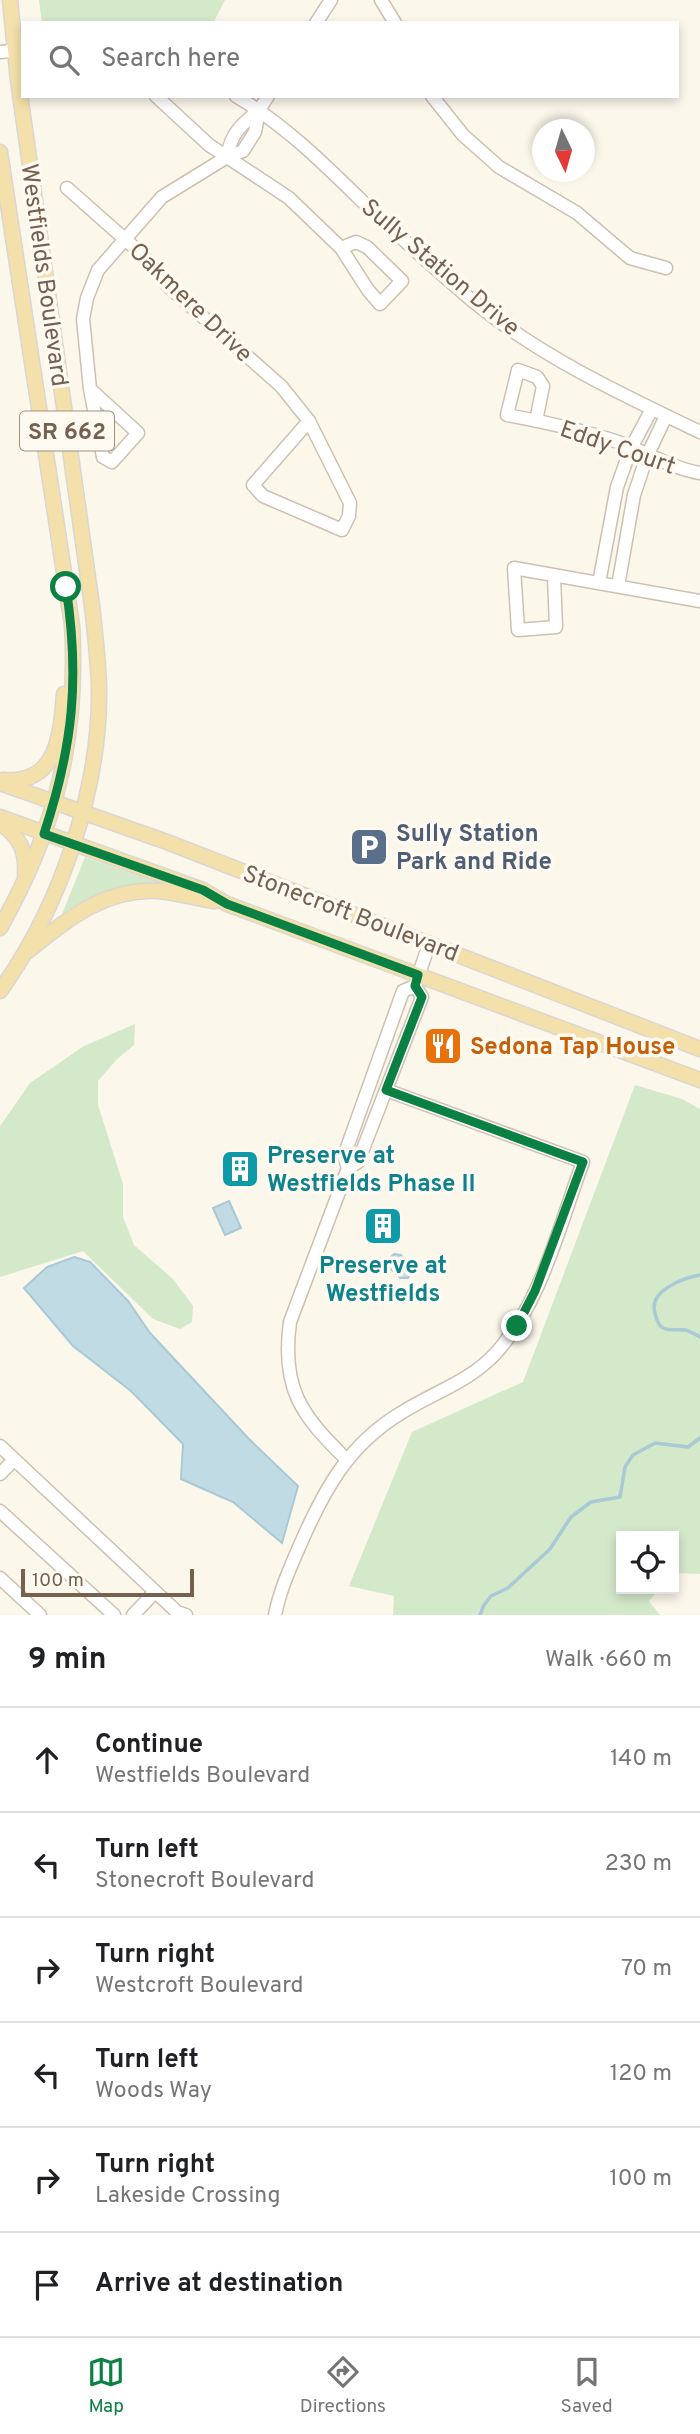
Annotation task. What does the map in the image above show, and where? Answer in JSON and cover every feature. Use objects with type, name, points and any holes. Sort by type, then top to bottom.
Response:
[{"type":"main road","name":"Westfields Boulevard","points":[[0,991],[22,956],[56,887],[73,843],[89,788],[99,687],[96,644],[12,51],[10,0]]},
{"type":"main road","name":"Westfields Boulevard","points":[[0,152],[72,625],[73,656],[72,719],[54,803],[24,886],[0,928]]},
{"type":"main road","points":[[0,781],[24,780],[47,765],[57,743],[63,711],[65,670],[73,656]]},
{"type":"main road","name":"Stonecroft Boulevard","points":[[0,781],[317,899],[700,1049]]},
{"type":"main road","name":"Stonecroft Boulevard","points":[[0,817],[203,890],[227,904],[417,981],[700,1080]]},
{"type":"main road","points":[[0,822],[15,835],[25,852],[24,886]]},
{"type":"main road","points":[[22,956],[80,910],[104,900],[133,893],[159,891],[227,904]]},
{"type":"street","points":[[317,21],[331,0]]},
{"type":"street","points":[[381,0],[394,21]]},
{"type":"street","points":[[158,98],[209,145],[289,198],[341,248],[380,304],[402,281],[367,247],[356,242],[341,248]]},
{"type":"street","name":"Sully Station Drive","points":[[239,98],[260,110],[304,146],[477,304],[575,369],[700,432]]},
{"type":"street","points":[[90,389],[138,433],[112,462],[103,457],[90,389],[83,331],[87,298],[98,270],[162,197],[227,157],[243,151],[255,132],[260,110],[267,98]]},
{"type":"street","points":[[434,98],[463,135],[499,167],[577,213],[630,257],[666,268]]},
{"type":"street","name":"Oakmere Drive","points":[[67,187],[144,256],[169,287],[281,386],[309,421],[350,503],[349,516],[342,530],[263,496],[253,485],[309,421]]},
{"type":"street","points":[[599,583],[617,487],[631,448],[652,409]]},
{"type":"street","points":[[618,586],[634,495],[647,456],[666,416]]},
{"type":"street","name":"Eddy Court","points":[[536,421],[631,448],[681,470],[700,472]]},
{"type":"street","points":[[554,576],[556,626],[518,630],[514,568],[700,601]]},
{"type":"street","points":[[346,1459],[316,1429],[302,1410],[293,1387],[288,1348],[290,1322],[348,1168],[358,1162],[422,997],[417,981],[429,944]]},
{"type":"street","points":[[348,1168],[344,1156],[383,1043],[403,991],[417,981]]},
{"type":"street","points":[[275,1615],[282,1587],[313,1515],[346,1459],[393,1418],[476,1370],[508,1339],[535,1291],[583,1162],[386,1090]]},
{"type":"street","points":[[0,1446],[177,1612],[186,1615]]},
{"type":"street","points":[[0,1474],[14,1460]]},
{"type":"street","points":[[0,1511],[114,1615]]},
{"type":"street","points":[[0,1578],[40,1615]]},
{"type":"street","points":[[133,1615],[155,1592]]},
{"type":"green space","points":[[39,0],[225,0],[214,21],[42,21]]},
{"type":"green space","points":[[85,857],[165,885],[111,892],[62,914]]},
{"type":"green space","points":[[135,1024],[134,1045],[117,1059],[98,1081],[98,1105],[123,1184],[123,1217],[134,1245],[173,1279],[193,1306],[192,1322],[180,1329],[153,1319],[83,1251],[0,1277],[0,1126],[30,1083],[84,1046]]},
{"type":"green space","points":[[635,1085],[682,1099],[700,1109],[700,1574],[679,1573],[679,1531],[616,1531],[616,1594],[655,1594],[649,1601],[660,1615],[393,1615],[394,1596],[349,1586],[412,1432],[523,1382]]},
{"type":"water","points":[[229,1201],[241,1228],[225,1235],[213,1208]]},
{"type":"water","points":[[394,1254],[401,1255],[405,1261],[411,1273],[408,1278],[400,1278],[388,1268],[388,1260]]},
{"type":"water","points":[[74,1257],[90,1262],[128,1301],[150,1333],[249,1439],[298,1486],[282,1543],[233,1502],[181,1479],[183,1444],[131,1391],[73,1346],[24,1288],[47,1267]]},
{"type":"waterway","points":[[700,1275],[668,1287],[654,1305],[657,1319],[663,1328],[685,1330],[700,1337]]},
{"type":"waterway","points":[[480,1615],[491,1596],[508,1588],[550,1549],[571,1517],[591,1502],[620,1497],[625,1467],[633,1455],[655,1443],[688,1447],[700,1438]]},
{"type":"place","name":"Sully Station Park and Ride","points":[[369,847]]},
{"type":"place","name":"Sedona Tap House","points":[[443,1046]]},
{"type":"place","name":"Preserve at Westfields Phase II","points":[[240,1169]]},
{"type":"place","name":"Preserve at Westfields","points":[[383,1226]]},
{"type":"route","points":[[66,587],[72,631],[72,719],[54,803],[44,834],[203,890],[227,904],[418,975],[415,986],[422,997],[386,1090],[583,1162],[535,1291],[517,1326]]}]
